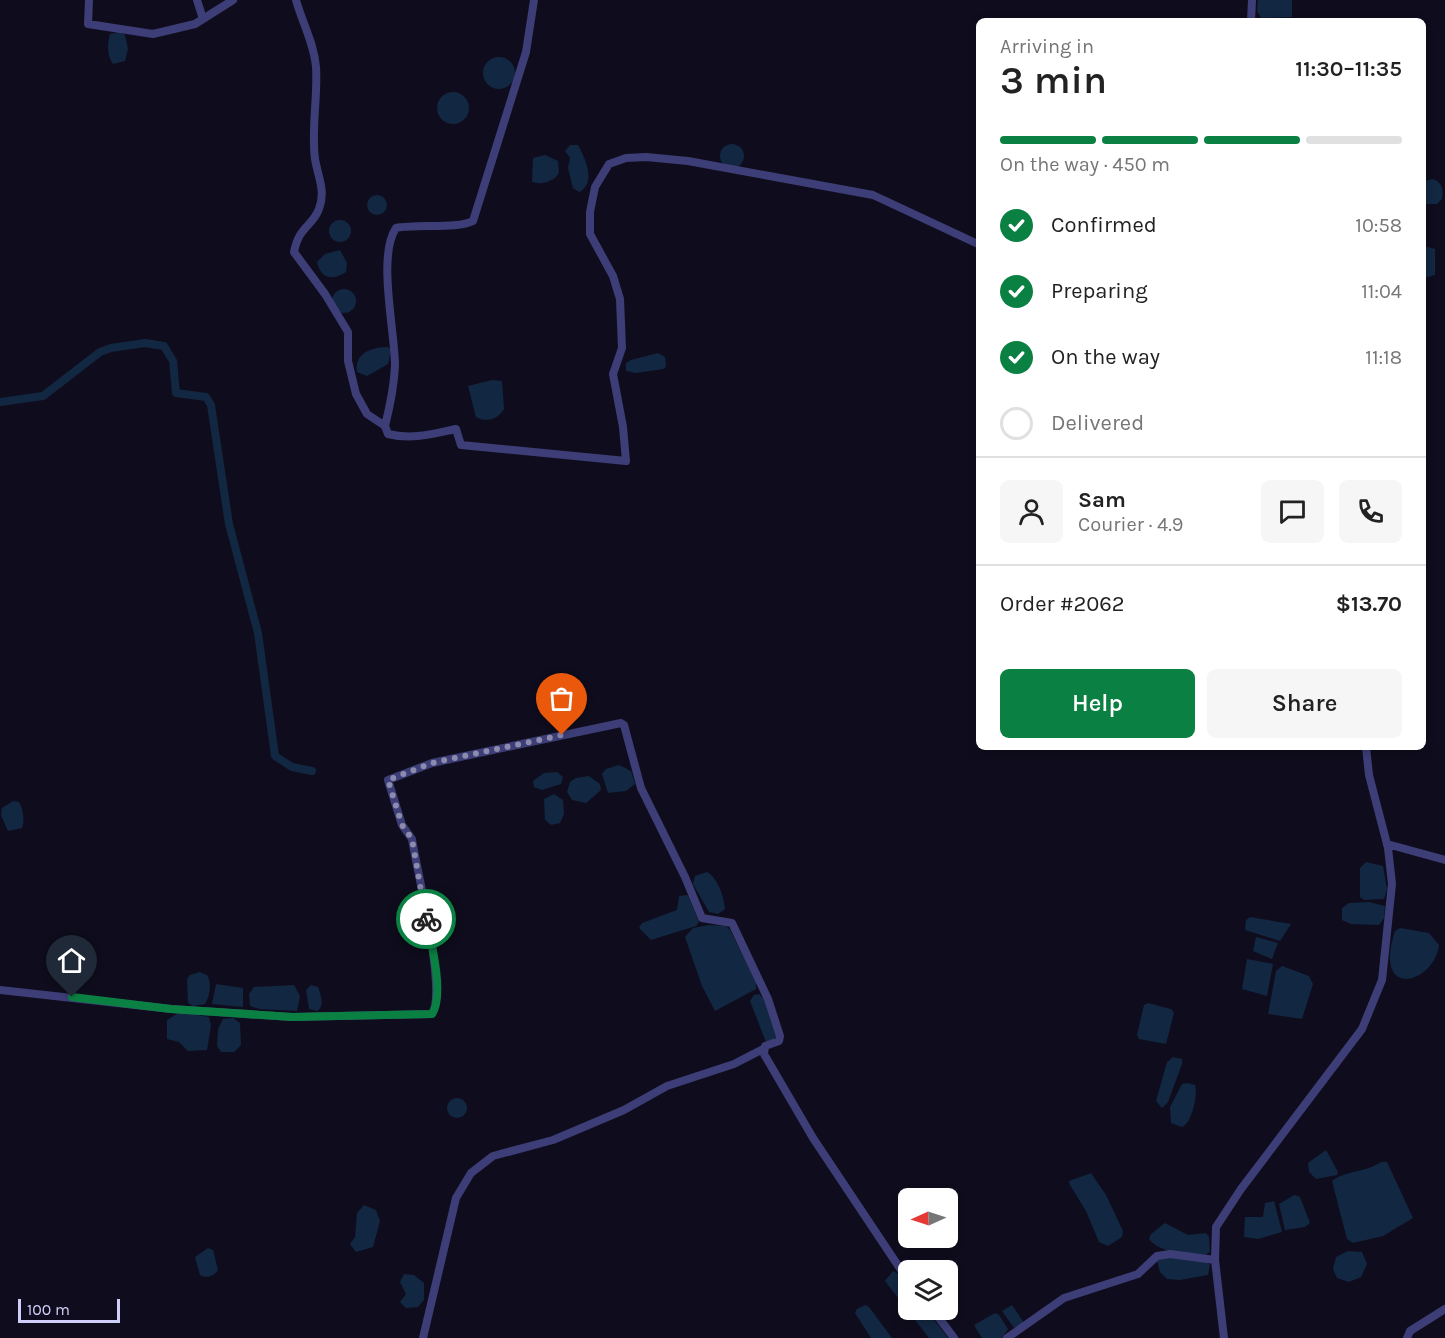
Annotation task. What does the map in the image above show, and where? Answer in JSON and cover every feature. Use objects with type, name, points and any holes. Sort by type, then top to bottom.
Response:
[{"type":"street","points":[[89,0],[88,24],[153,34],[195,24],[233,0]]},
{"type":"street","points":[[197,0],[203,19]]},
{"type":"street","points":[[296,0],[310,38],[316,66],[315,159],[323,187],[319,208],[313,219],[302,228],[294,252],[325,294],[348,332],[348,361],[367,414],[386,426]]},
{"type":"street","points":[[534,0],[526,51],[472,221],[464,226],[412,225],[396,228],[390,238],[388,296],[395,366],[386,426],[388,434],[404,438],[456,429],[461,445],[626,460],[623,427],[613,374],[622,348],[620,299],[613,276],[590,234],[590,212],[596,187],[609,164],[626,158],[646,157],[688,161],[873,195],[976,243]]},
{"type":"street","points":[[1251,18],[1252,0]]},
{"type":"street","points":[[0,990],[171,1009],[292,1017],[432,1014],[437,1008],[437,981],[412,839],[402,825],[388,780],[432,763],[621,723],[624,725],[641,788],[685,877],[702,918],[732,923],[768,999],[780,1036],[779,1041],[765,1046],[734,1064],[667,1086],[624,1110],[554,1140],[493,1156],[471,1173],[456,1198],[433,1285],[423,1338]]},
{"type":"street","points":[[1224,1338],[1215,1260],[1216,1227],[1348,1050],[1373,1006],[1382,980],[1391,913],[1392,884],[1387,844],[1369,775],[1366,750]]},
{"type":"street","points":[[1387,844],[1445,860]]},
{"type":"street","points":[[763,1049],[813,1138],[898,1266]]},
{"type":"street","points":[[1007,1338],[1064,1298],[1138,1274],[1157,1256],[1170,1254],[1215,1260]]},
{"type":"street","points":[[1407,1338],[1410,1331],[1445,1309]]},
{"type":"street","points":[[940,1320],[954,1338]]},
{"type":"water","points":[[1258,0],[1292,0],[1292,17],[1261,18],[1257,11]]},
{"type":"water","points":[[119,32],[125,35],[128,49],[125,61],[113,64],[109,54],[109,38],[110,34]]},
{"type":"water","points":[[499,57],[510,62],[515,73],[510,84],[499,89],[488,84],[483,73],[488,62]]},
{"type":"water","points":[[453,92],[465,96],[469,108],[465,120],[453,124],[441,120],[437,108],[441,96]]},
{"type":"water","points":[[732,144],[740,148],[744,156],[740,164],[732,168],[724,164],[720,156],[724,148]]},
{"type":"water","points":[[570,145],[578,145],[588,170],[587,183],[579,192],[573,188],[568,168],[570,158],[565,151]]},
{"type":"water","points":[[545,155],[558,161],[559,173],[547,182],[532,182],[533,158]]},
{"type":"water","points":[[1433,179],[1442,187],[1442,199],[1437,204],[1426,204],[1426,181]]},
{"type":"water","points":[[377,195],[384,198],[387,205],[384,212],[377,215],[370,212],[367,205],[370,198]]},
{"type":"water","points":[[340,220],[348,223],[351,231],[348,239],[340,242],[332,239],[329,231],[332,223]]},
{"type":"water","points":[[1426,247],[1435,249],[1435,275],[1426,277]]},
{"type":"water","points":[[340,250],[347,263],[346,272],[336,277],[324,275],[317,262],[325,254]]},
{"type":"water","points":[[344,289],[349,290],[355,296],[355,306],[349,312],[344,313],[339,312],[333,306],[332,301],[333,296],[339,290]]},
{"type":"water","points":[[388,347],[391,350],[388,364],[367,376],[357,372],[358,360],[365,352]]},
{"type":"water","points":[[658,353],[665,357],[666,367],[663,369],[636,373],[626,371],[626,363],[631,360]]},
{"type":"water","points":[[492,380],[502,381],[504,409],[492,419],[480,419],[476,417],[468,386]]},
{"type":"water","points":[[619,765],[631,771],[635,784],[626,791],[608,793],[602,774],[606,769]]},
{"type":"water","points":[[557,772],[563,777],[561,784],[542,790],[534,787],[533,781],[544,773]]},
{"type":"water","points":[[589,776],[600,784],[601,790],[586,803],[572,800],[567,792],[570,782],[576,778]]},
{"type":"water","points":[[554,794],[563,800],[564,814],[560,823],[551,825],[545,820],[544,799]]},
{"type":"water","points":[[13,801],[19,802],[23,825],[22,828],[8,831],[1,815],[2,808]]},
{"type":"water","points":[[1366,862],[1383,866],[1387,889],[1384,899],[1364,900],[1360,897],[1360,868]]},
{"type":"water","points":[[707,872],[720,888],[723,899],[725,909],[718,914],[709,912],[693,884],[695,876]]},
{"type":"water","points":[[688,895],[699,922],[696,926],[651,940],[639,928],[642,923],[677,910],[679,896]]},
{"type":"water","points":[[1369,902],[1385,906],[1384,918],[1379,925],[1351,924],[1342,920],[1342,908],[1349,903]]},
{"type":"water","points":[[1250,917],[1291,924],[1280,941],[1245,930],[1246,920]]},
{"type":"water","points":[[709,925],[726,926],[730,930],[756,981],[756,989],[715,1011],[702,986],[685,937],[693,928]]},
{"type":"water","points":[[1400,928],[1429,933],[1439,945],[1435,958],[1427,969],[1407,979],[1398,977],[1392,968],[1390,954],[1395,931]]},
{"type":"water","points":[[1256,937],[1278,943],[1272,959],[1253,951]]},
{"type":"water","points":[[1247,959],[1273,964],[1267,996],[1242,989]]},
{"type":"water","points":[[1282,966],[1309,976],[1313,984],[1302,1019],[1268,1014],[1276,971]]},
{"type":"water","points":[[200,972],[209,978],[209,993],[205,1004],[193,1006],[188,1003],[187,979],[190,975]]},
{"type":"water","points":[[216,984],[243,988],[243,1007],[212,1004]]},
{"type":"water","points":[[294,985],[300,996],[297,1011],[259,1009],[250,1006],[249,994],[254,987]]},
{"type":"water","points":[[311,985],[318,987],[321,997],[322,1003],[317,1011],[309,1009],[306,990]]},
{"type":"water","points":[[759,994],[766,1001],[777,1034],[775,1039],[766,1042],[750,1001],[754,995]]},
{"type":"water","points":[[1148,1003],[1171,1009],[1174,1013],[1166,1044],[1139,1039],[1137,1035],[1144,1005]]},
{"type":"water","points":[[180,1012],[209,1017],[211,1026],[207,1050],[188,1051],[179,1042],[167,1039],[167,1020]]},
{"type":"water","points":[[233,1018],[240,1023],[241,1045],[234,1052],[221,1052],[217,1046],[218,1029],[223,1019]]},
{"type":"water","points":[[1173,1057],[1182,1059],[1182,1064],[1168,1102],[1162,1108],[1156,1101],[1167,1062]]},
{"type":"water","points":[[1182,1084],[1195,1085],[1195,1102],[1189,1120],[1182,1127],[1171,1123],[1170,1107]]},
{"type":"water","points":[[453,1098],[461,1098],[467,1104],[467,1112],[461,1118],[453,1118],[447,1112],[447,1104]]},
{"type":"water","points":[[1326,1150],[1338,1172],[1337,1175],[1316,1179],[1309,1172],[1308,1163]]},
{"type":"water","points":[[1381,1162],[1387,1162],[1413,1218],[1383,1236],[1353,1243],[1347,1239],[1332,1181],[1337,1177],[1375,1166]]},
{"type":"water","points":[[1091,1173],[1106,1195],[1123,1231],[1122,1237],[1108,1246],[1099,1242],[1086,1211],[1069,1181]]},
{"type":"water","points":[[1294,1195],[1300,1197],[1310,1223],[1305,1227],[1285,1230],[1279,1204]]},
{"type":"water","points":[[1274,1201],[1282,1232],[1258,1239],[1244,1237],[1245,1217],[1263,1217],[1265,1203]]},
{"type":"water","points":[[364,1205],[376,1210],[380,1221],[373,1247],[356,1252],[350,1244],[355,1237],[357,1213]]},
{"type":"water","points":[[1165,1223],[1188,1235],[1206,1233],[1209,1237],[1210,1252],[1205,1255],[1175,1252],[1154,1244],[1149,1239],[1151,1234]]},
{"type":"water","points":[[208,1248],[213,1250],[218,1270],[205,1277],[200,1275],[195,1257]]},
{"type":"water","points":[[1348,1251],[1362,1252],[1367,1264],[1361,1277],[1349,1282],[1337,1278],[1333,1269],[1336,1257]]},
{"type":"water","points":[[1161,1256],[1207,1262],[1210,1265],[1208,1275],[1180,1280],[1167,1279],[1160,1272],[1157,1261]]},
{"type":"water","points":[[893,1271],[898,1274],[898,1298],[885,1281]]},
{"type":"water","points":[[404,1274],[414,1275],[424,1283],[424,1300],[418,1307],[406,1308],[400,1302],[406,1294],[400,1282]]},
{"type":"water","points":[[865,1305],[869,1307],[892,1338],[871,1338],[855,1313],[857,1309]]},
{"type":"water","points":[[1012,1305],[1024,1323],[1014,1328],[1002,1311]]},
{"type":"water","points":[[995,1313],[999,1315],[1008,1329],[1002,1338],[982,1338],[974,1325]]},
{"type":"water","points":[[915,1320],[934,1320],[948,1338],[929,1338]]},
{"type":"waterway","points":[[0,402],[43,396],[100,352],[111,348],[145,343],[164,346],[173,361],[176,393],[206,397],[211,405],[229,524],[258,633],[275,756],[292,767],[312,771]]},
{"type":"way so far","points":[[426,919],[412,839],[402,825],[388,780],[432,763],[562,735]]},
{"type":"route","points":[[72,997],[171,1009],[292,1017],[432,1014],[437,1008],[437,981],[426,919]]}]
